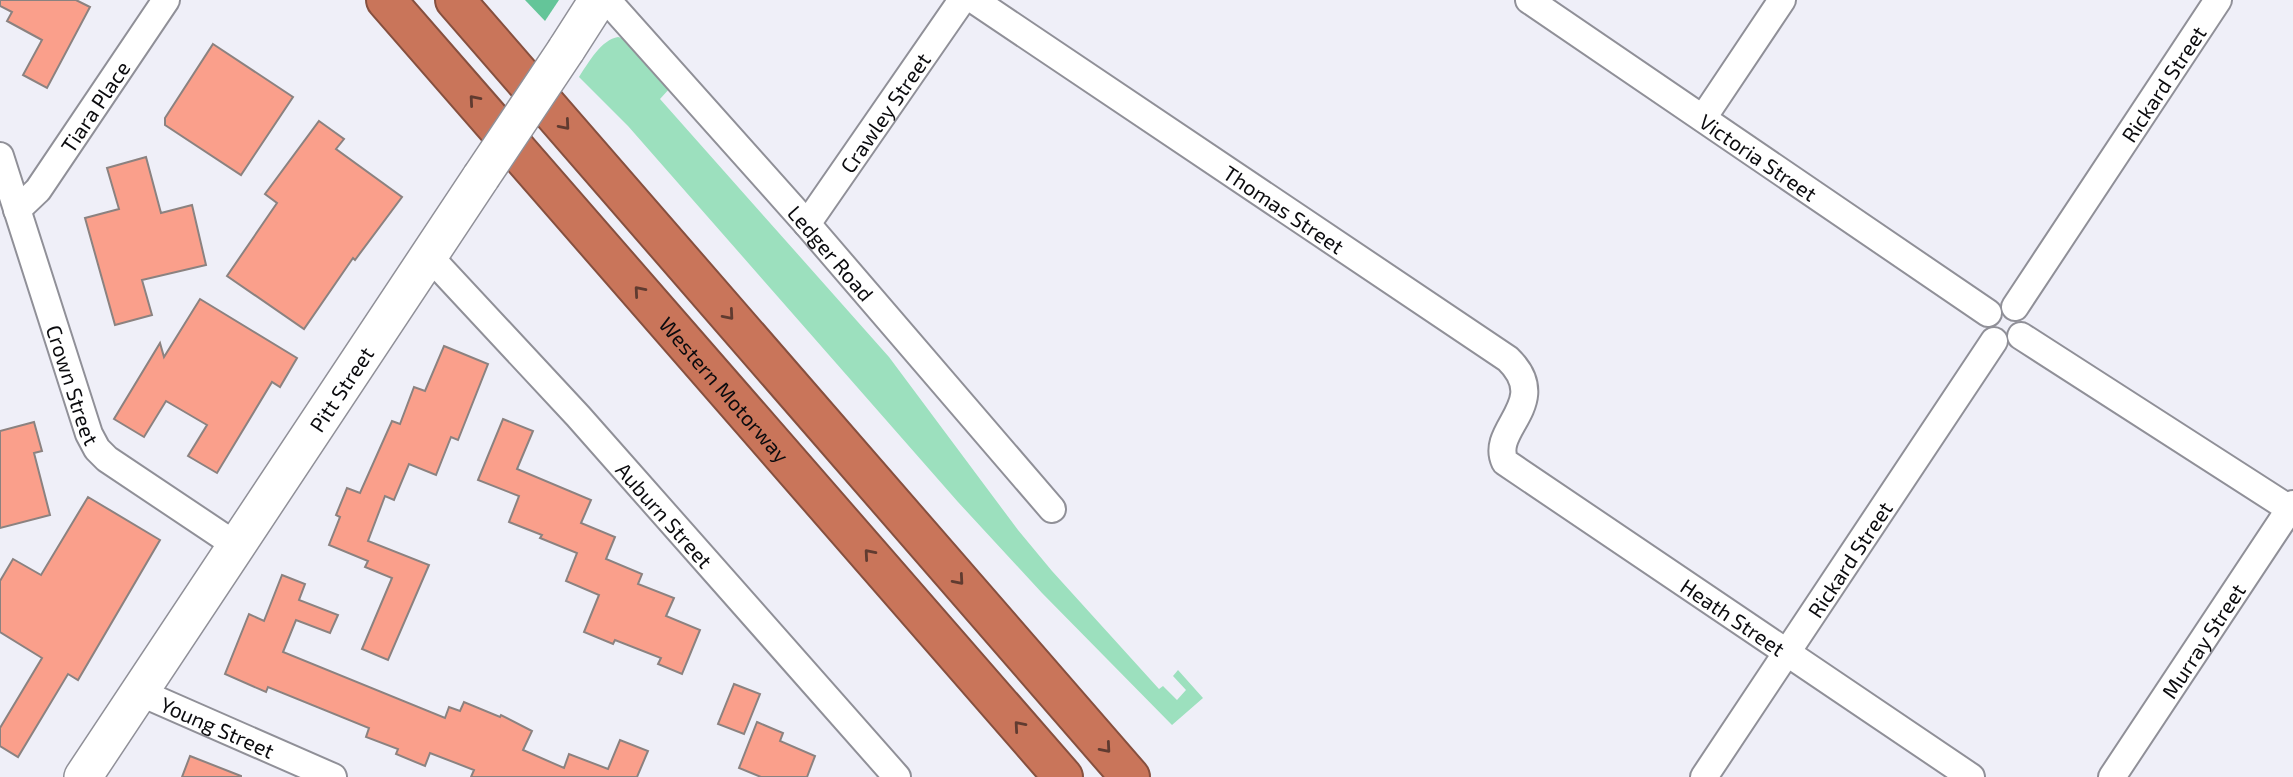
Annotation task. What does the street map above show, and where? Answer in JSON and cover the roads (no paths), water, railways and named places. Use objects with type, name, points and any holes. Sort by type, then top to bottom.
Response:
[{"type":"highway","name":"Western Motorway","points":[[386,0],[1063,777]]},
{"type":"highway","points":[[454,0],[1130,777]]},
{"type":"main road","name":"Pitt Street","points":[[83,777],[598,0]]},
{"type":"street","name":"Tiara Place","points":[[17,210],[38,190],[166,0]]},
{"type":"street","name":"Ledger Road","points":[[607,0],[807,224],[1052,509]]},
{"type":"street","name":"Crawley Street","points":[[807,224],[961,0]]},
{"type":"street","name":"Thomas Street","points":[[974,0],[1508,359],[1520,375],[1524,391],[1521,409],[1505,439],[1502,455]]},
{"type":"street","name":"Victoria Street","points":[[1529,0],[1988,313]]},
{"type":"street","points":[[1703,118],[1782,0]]},
{"type":"street","name":"Rickard Street","points":[[2015,307],[2218,0]]},
{"type":"street","name":"Crown Street","points":[[0,156],[89,434],[97,449],[107,459],[237,546]]},
{"type":"street","name":"Auburn Street","points":[[429,256],[579,416],[897,777]]},
{"type":"street","points":[[2002,304],[2015,307],[2024,318],[2025,325],[2021,336],[2008,344],[1994,341],[1985,328],[1988,313],[1995,306],[2002,304]]},
{"type":"street","points":[[2021,336],[2292,508]]},
{"type":"street","name":"Rickard Street","points":[[1704,777],[1994,341]]},
{"type":"street","name":"Heath Street","points":[[1502,455],[1511,467],[1971,777]]},
{"type":"street","name":"Murray Street","points":[[2112,777],[2292,508]]},
{"type":"street","name":"Young Street","points":[[139,692],[333,777]]}]
